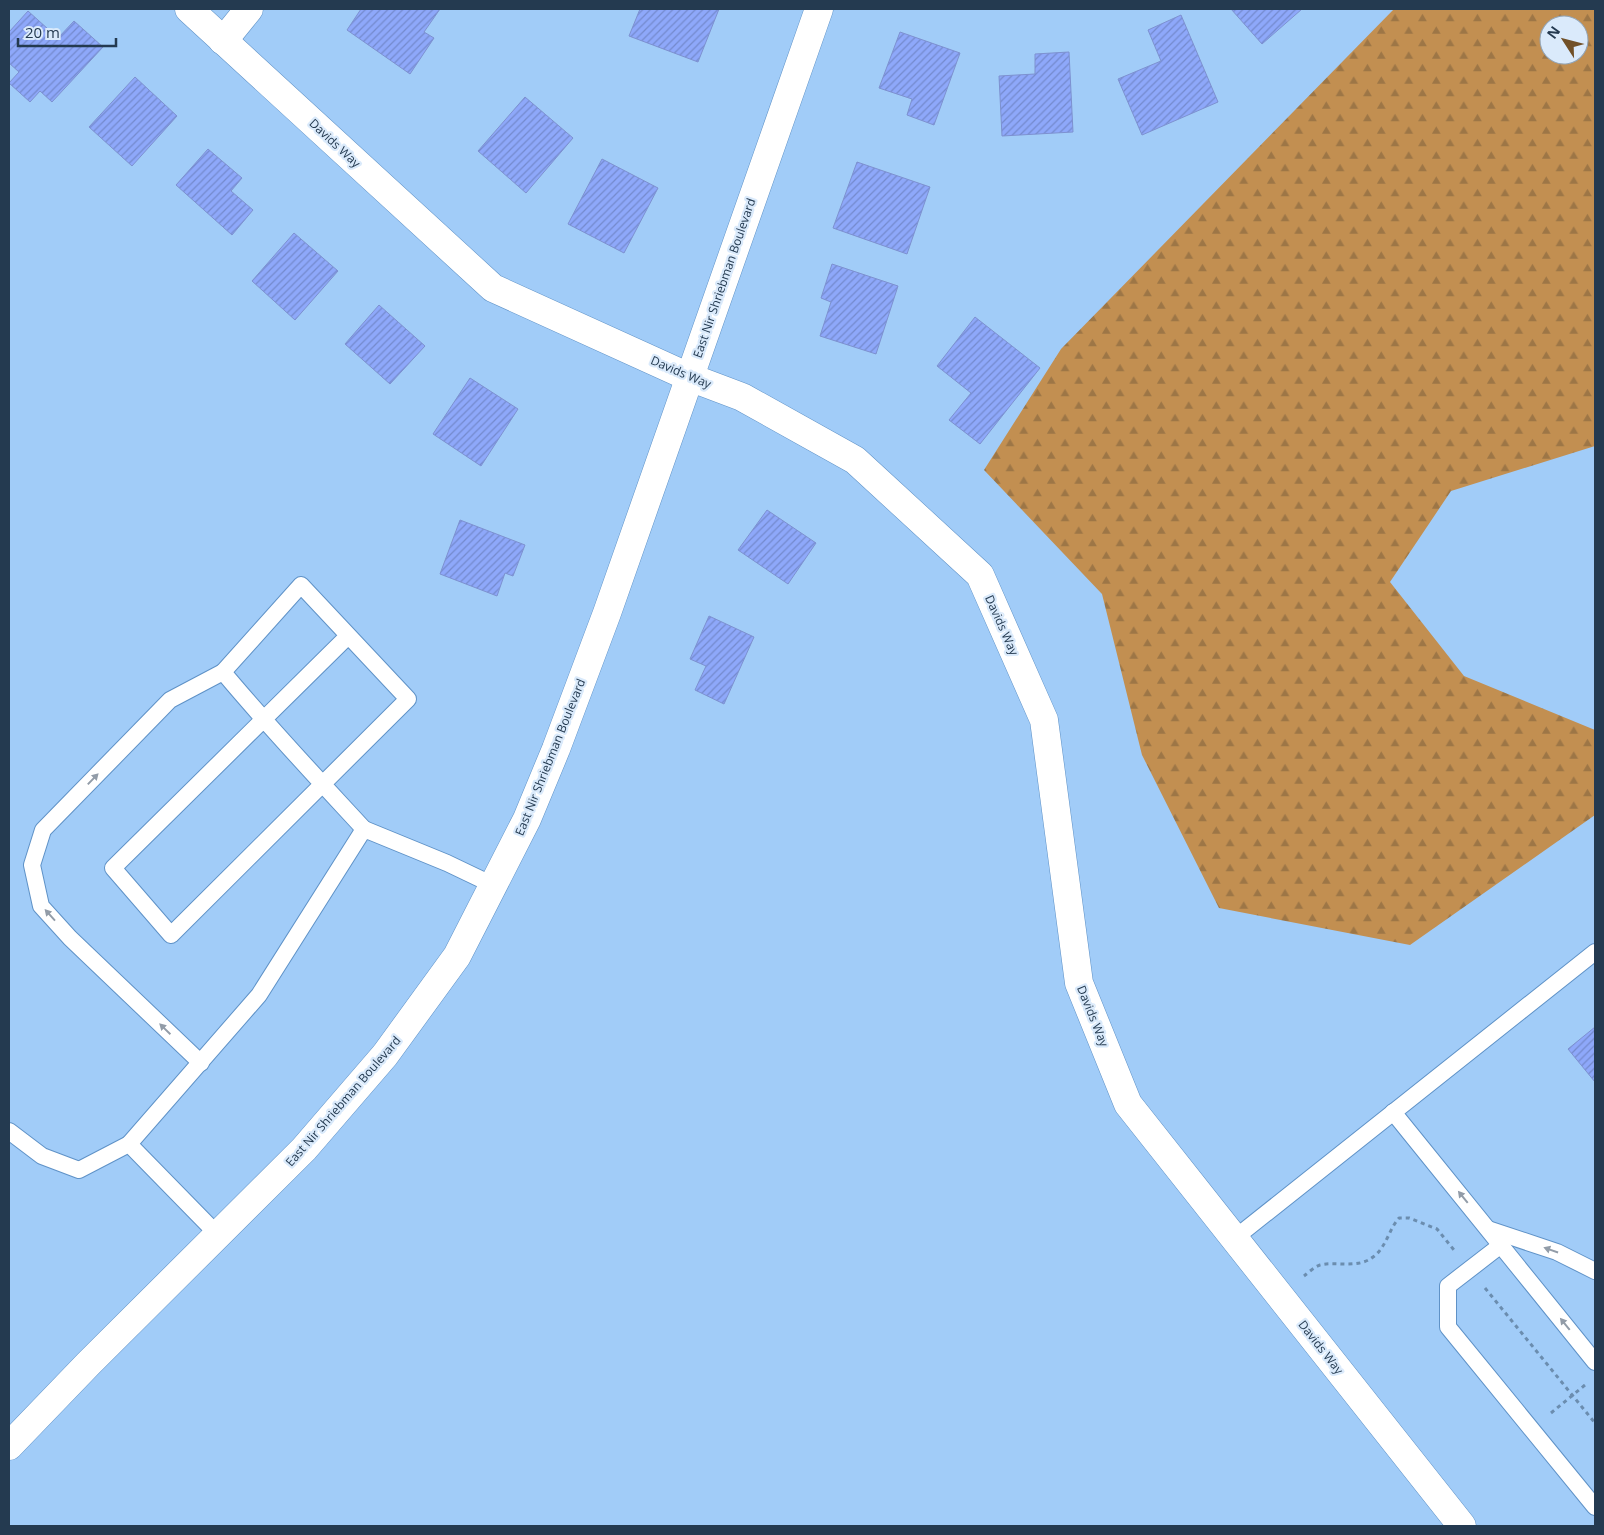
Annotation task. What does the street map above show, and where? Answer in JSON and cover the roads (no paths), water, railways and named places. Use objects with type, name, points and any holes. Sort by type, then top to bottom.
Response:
[{"type":"street","name":"Davids Way","points":[[189,9],[493,288],[689,376],[742,397],[855,460],[980,575],[1044,720],[1079,983],[1128,1104],[1462,1526]]},
{"type":"street","points":[[223,41],[250,9]]},
{"type":"street","name":"East Nir Shriebman Boulevard","points":[[9,1446],[88,1364],[304,1149],[385,1056],[457,956],[527,819],[556,749],[607,613],[820,9]]},
{"type":"lane","points":[[201,1063],[70,938],[41,906],[32,865],[43,830],[170,700],[223,672],[301,585],[408,699],[171,935],[113,868],[348,636]]},
{"type":"lane","points":[[223,672],[263,720],[364,828],[447,862],[493,885]]},
{"type":"lane","points":[[9,1131],[42,1156],[79,1170],[129,1144],[259,995],[364,828]]},
{"type":"lane","points":[[1235,1238],[1595,952]]},
{"type":"lane","points":[[1394,1112],[1595,1362]]},
{"type":"lane","points":[[129,1144],[218,1235]]},
{"type":"lane","points":[[1488,1229],[1557,1252],[1595,1270]]},
{"type":"lane","points":[[1501,1245],[1448,1286],[1448,1327],[1595,1507]]}]
